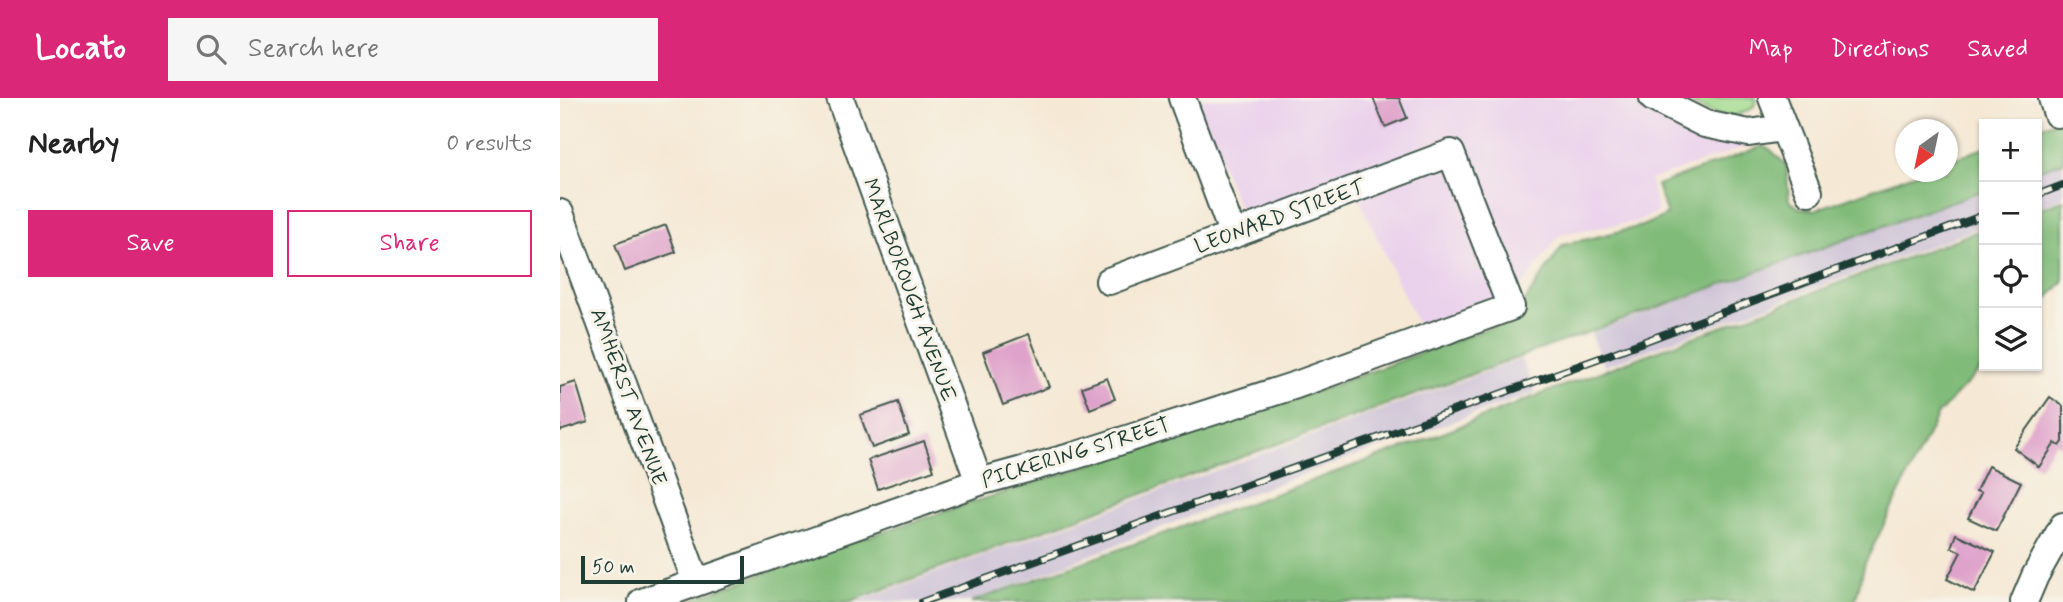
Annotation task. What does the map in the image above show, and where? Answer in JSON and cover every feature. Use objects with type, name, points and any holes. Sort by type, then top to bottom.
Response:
[{"type":"street","name":"MARLBOROUGH AVENUE","points":[[840,98],[979,482]]},
{"type":"street","points":[[1182,98],[1233,235]]},
{"type":"street","points":[[1653,98],[1705,124],[1749,133],[1783,128]]},
{"type":"street","points":[[1772,98],[1809,192]]},
{"type":"street","name":"LEONARD STREET","points":[[1109,281],[1451,153],[1511,307]]},
{"type":"street","name":"AMHERST AVENUE","points":[[560,213],[696,582]]},
{"type":"street","name":"PICKERING STREET","points":[[642,602],[979,482],[1074,456],[1296,385],[1511,307]]},
{"type":"street","points":[[2024,602],[2063,526]]},
{"type":"shaded area","points":[[1196,98],[1626,98],[1677,125],[1750,145],[1650,180],[1658,212],[1635,222],[1560,234],[1520,289],[1419,328],[1352,183],[1244,222]]},
{"type":"shaded area","points":[[2063,162],[2063,197],[2042,205],[2042,182],[2042,170]]},
{"type":"shaded area","points":[[1979,193],[1979,228],[1604,366],[1591,333]]},
{"type":"shaded area","points":[[1521,359],[1536,392],[1234,499],[999,591],[966,602],[856,602]]},
{"type":"green space","points":[[1682,98],[1756,98],[1751,109],[1730,116],[1714,113]]},
{"type":"green space","points":[[2063,118],[2063,162],[2042,169],[2042,126]]},
{"type":"green space","points":[[1763,146],[1786,165],[1789,200],[1799,208],[1815,210],[1895,181],[1958,182],[1958,157],[1979,150],[1979,192],[1264,449],[849,602],[685,602],[832,548],[1318,391],[1513,319],[1563,245],[1642,226],[1667,215],[1657,185]]},
{"type":"green space","points":[[2063,200],[2063,282],[2042,305],[2042,245],[2042,207]]},
{"type":"green space","points":[[1979,231],[1979,371],[1938,414],[1865,563],[1855,602],[971,602],[1423,441],[1541,394]]},
{"type":"building","points":[[1373,98],[1399,98],[1407,118],[1385,127]]},
{"type":"building","points":[[666,225],[676,252],[625,271],[615,244]]},
{"type":"building","points":[[1029,334],[1049,387],[1003,405],[983,352]]},
{"type":"building","points":[[1107,378],[1115,399],[1090,409],[1082,387]]},
{"type":"building","points":[[576,382],[588,422],[560,431],[560,387]]},
{"type":"building","points":[[2050,397],[2063,406],[2063,442],[2060,446],[2055,443],[2039,467],[2014,448]]},
{"type":"building","points":[[898,402],[909,435],[872,448],[860,415]]},
{"type":"building","points":[[924,441],[934,470],[878,489],[868,460]]},
{"type":"building","points":[[1988,466],[2021,482],[1996,531],[1968,518],[1981,493],[1976,491]]},
{"type":"building","points":[[1956,534],[1995,552],[1974,593],[1947,579],[1961,552],[1951,547]]},
{"type":"railway","points":[[2042,193],[2063,185]]},
{"type":"railway","points":[[922,602],[1597,359],[1979,217]]}]
